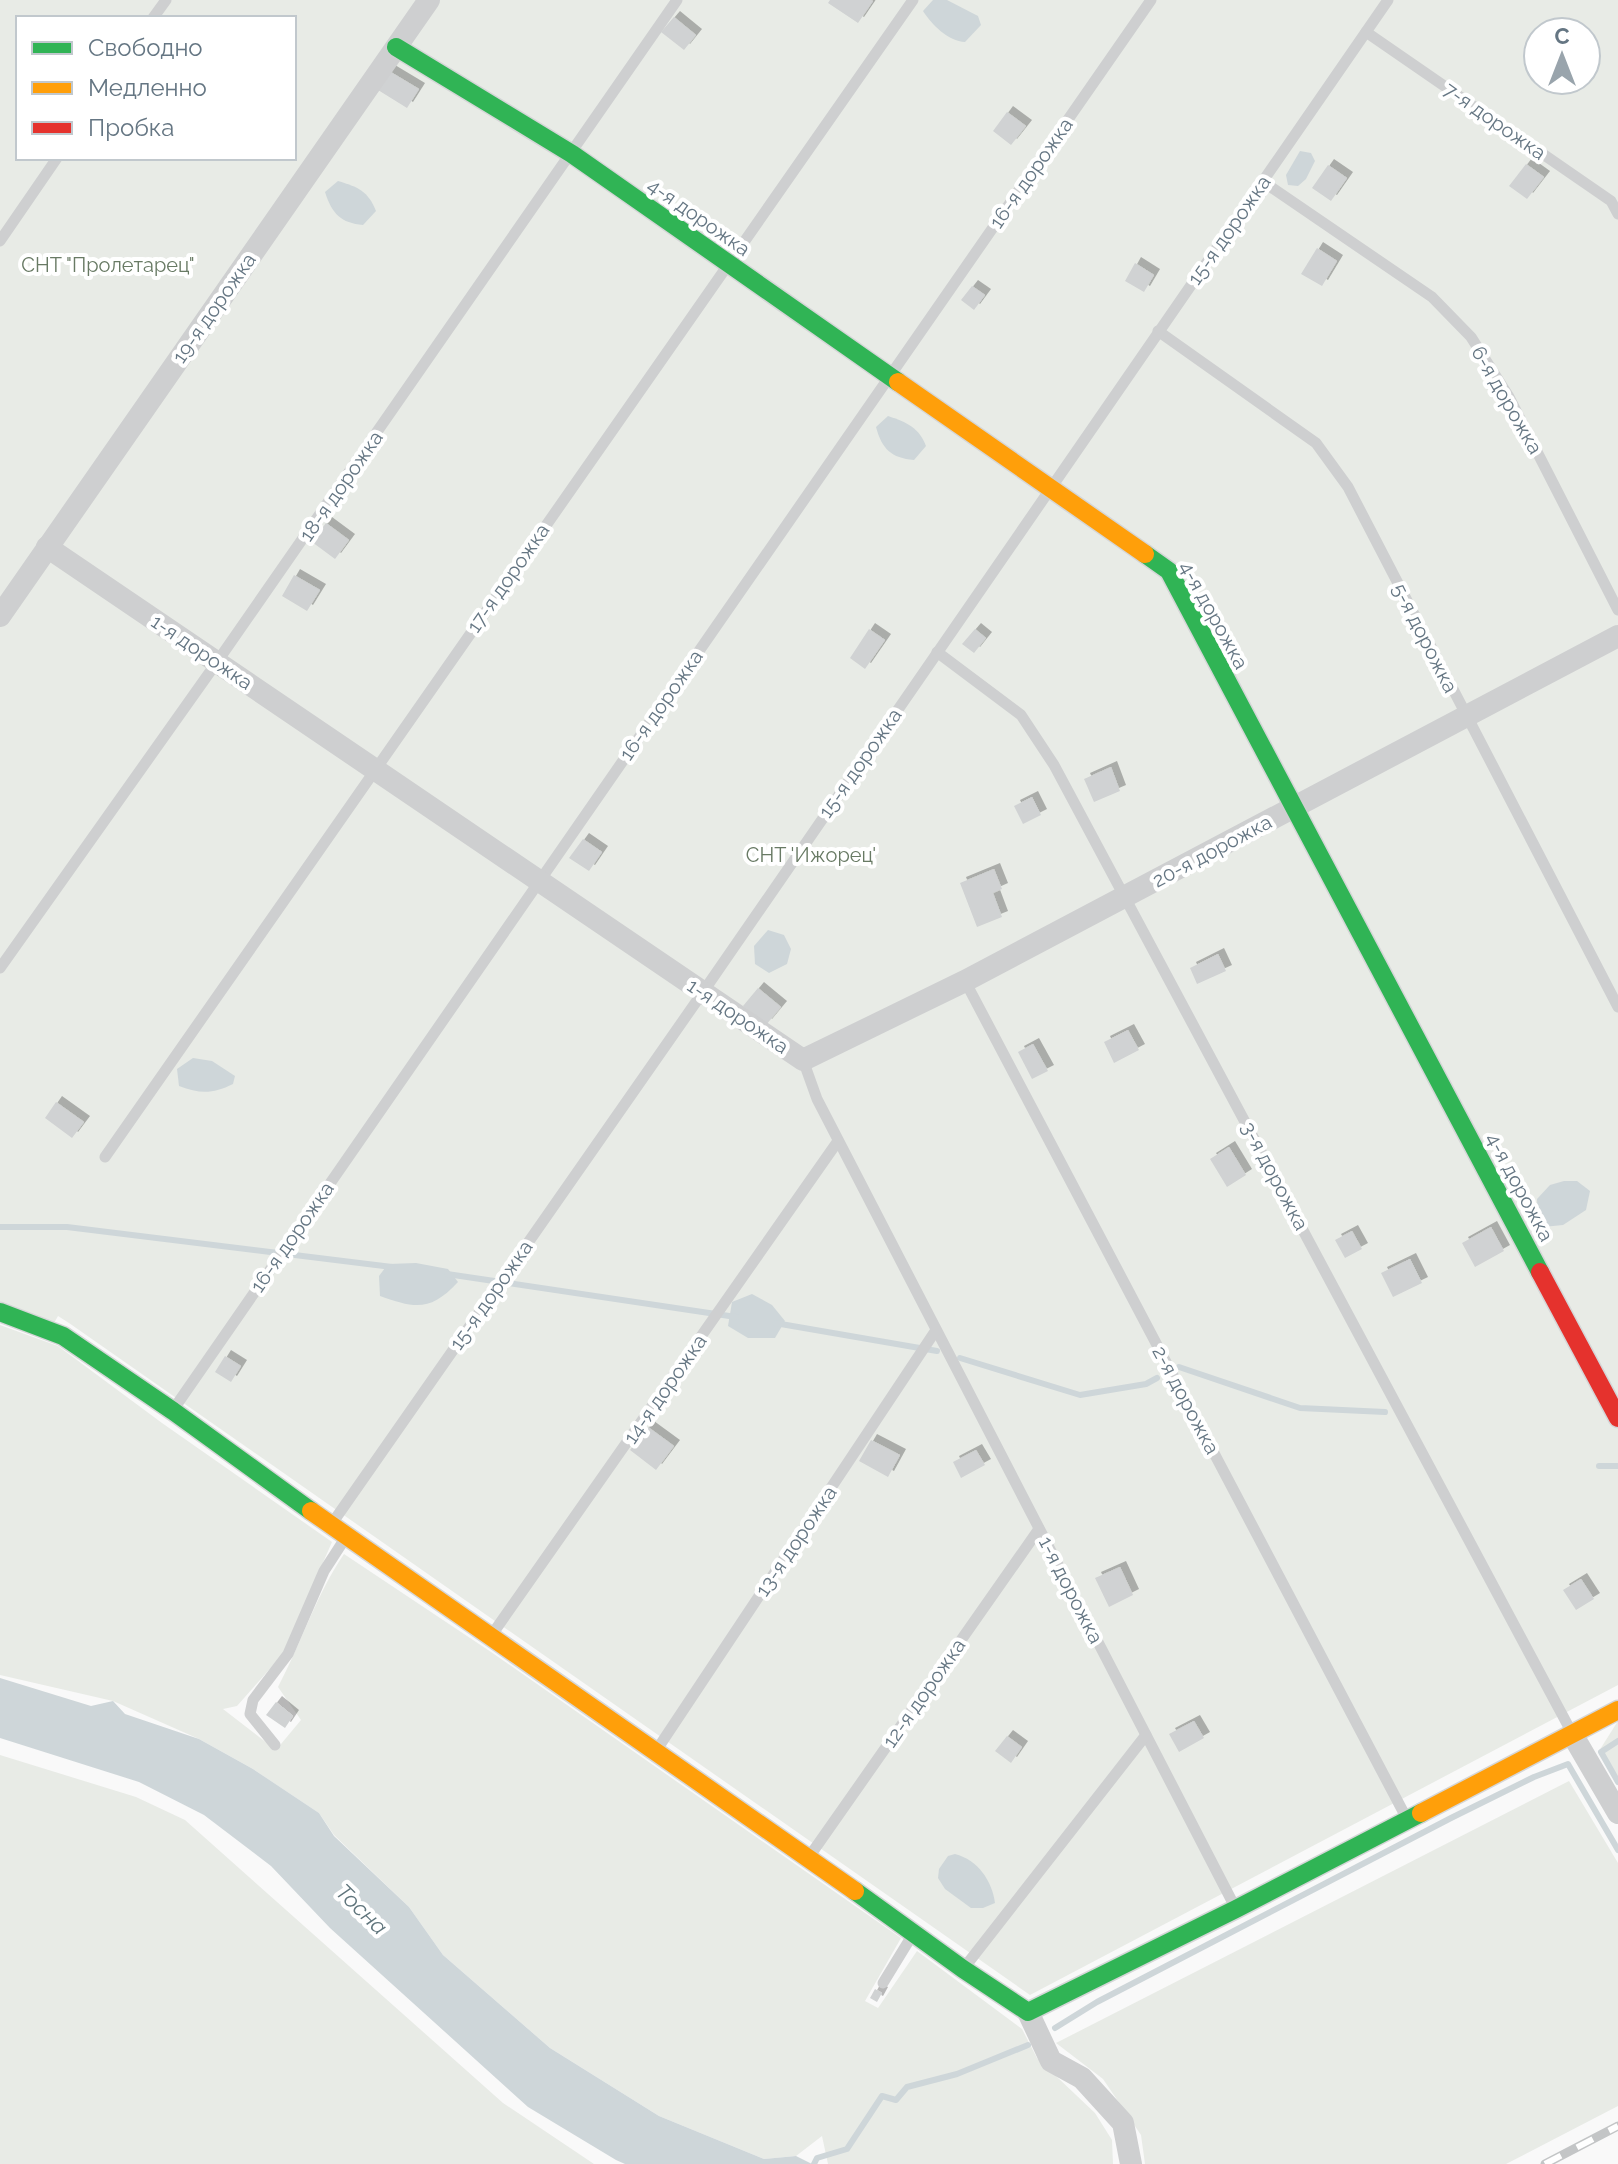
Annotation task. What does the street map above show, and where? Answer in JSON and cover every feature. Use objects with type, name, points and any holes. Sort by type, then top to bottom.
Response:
[{"type":"street","name":"19-я дорожка","points":[[0,616],[429,0]]},
{"type":"street","name":"4-я дорожка","points":[[396,47],[572,154],[1169,571],[1618,1418]]},
{"type":"street","name":"1-я дорожка","points":[[47,547],[803,1060]]},
{"type":"street","name":"20-я дорожка","points":[[803,1060],[965,981],[1618,636]]},
{"type":"street","points":[[0,1312],[63,1336],[1028,2012],[1051,2061],[1082,2078],[1123,2123],[1131,2164]]},
{"type":"street","points":[[1028,2012],[1236,1909],[1618,1710]]},
{"type":"street","points":[[1572,1734],[1618,1813]]},
{"type":"lane","name":"18-я дорожка","points":[[0,968],[217,662],[677,0]]},
{"type":"lane","name":"17-я дорожка","points":[[105,1157],[913,0]]},
{"type":"lane","name":"16-я дорожка","points":[[173,1411],[538,880],[1151,0]]},
{"type":"lane","name":"15-я дорожка","points":[[331,1525],[1388,0]]},
{"type":"lane","name":"7-я дорожка","points":[[1366,32],[1611,201],[1618,214]]},
{"type":"lane","points":[[0,241],[56,160]]},
{"type":"lane","name":"6-я дорожка","points":[[1262,181],[1432,297],[1471,337],[1509,397],[1618,610]]},
{"type":"lane","name":"5-я дорожка","points":[[1158,331],[1316,443],[1348,487],[1618,1007]]},
{"type":"lane","name":"3-я дорожка","points":[[937,652],[1021,715],[1054,765],[1572,1734]]},
{"type":"lane","name":"2-я дорожка","points":[[965,981],[1407,1820]]},
{"type":"lane","name":"1-я дорожка","points":[[803,1060],[817,1099],[934,1334],[1236,1909]]},
{"type":"lane","name":"14-я дорожка","points":[[491,1637],[838,1141]]},
{"type":"lane","name":"13-я дорожка","points":[[655,1752],[934,1334]]},
{"type":"lane","name":"12-я дорожка","points":[[809,1857],[1039,1529]]},
{"type":"lane","points":[[275,1745],[250,1714],[253,1700],[288,1654],[324,1571],[346,1537]]},
{"type":"lane","points":[[963,1969],[1146,1735]]},
{"type":"lane","points":[[883,1983],[913,1933]]},
{"type":"green space","name":"СНТ 'Ижорец'","points":[[0,0],[1618,0],[1618,1685],[1030,1995],[58,1316],[54,1323],[0,1305]]},
{"type":"green space","points":[[0,1325],[58,1346],[332,1542],[283,1654],[237,1706],[223,1709],[276,1750],[301,1720],[278,1687],[325,1586],[344,1554],[491,1652],[901,1938],[865,2001],[878,2008],[917,1951],[1022,2029],[1037,2058],[1095,2113],[1112,2140],[1113,2164],[828,2164],[822,2136],[796,2156],[764,2159],[659,2116],[550,2048],[443,1955],[409,1907],[334,1835],[319,1813],[253,1769],[199,1739],[113,1701],[0,1675]]},
{"type":"green space","points":[[1618,1721],[1618,1783],[1599,1751]]},
{"type":"green space","points":[[0,1755],[136,1797],[185,1820],[503,2103],[594,2164],[0,2164]]},
{"type":"green space","points":[[1569,1781],[1618,1863],[1618,2106],[1506,2164],[1145,2164],[1141,2135],[1103,2079],[1056,2043]]},
{"type":"water","points":[[933,0],[947,0],[978,16],[981,25],[965,42],[953,39],[936,27],[923,11]]},
{"type":"water","points":[[1300,151],[1311,153],[1315,161],[1306,179],[1298,186],[1288,185],[1286,175]]},
{"type":"water","points":[[338,181],[362,191],[373,204],[376,211],[363,225],[343,219],[331,206],[325,192]]},
{"type":"water","points":[[888,416],[912,426],[923,440],[926,446],[914,460],[893,454],[881,441],[876,427]]},
{"type":"water","points":[[768,930],[784,935],[791,949],[787,964],[769,973],[755,964],[754,946]]},
{"type":"water","points":[[193,1058],[212,1061],[235,1076],[233,1084],[206,1092],[179,1086],[177,1069]]},
{"type":"water","points":[[1577,1181],[1590,1191],[1586,1210],[1563,1225],[1543,1227],[1538,1219],[1537,1199],[1550,1185]]},
{"type":"water","points":[[416,1263],[448,1269],[458,1282],[439,1298],[422,1305],[380,1296],[379,1276],[388,1264]]},
{"type":"water","points":[[752,1294],[772,1305],[785,1321],[775,1338],[748,1338],[728,1326],[732,1302]]},
{"type":"water","name":"Тосна","points":[[0,1678],[91,1706],[113,1701],[125,1714],[199,1739],[253,1769],[319,1813],[334,1836],[409,1907],[443,1955],[550,2048],[659,2116],[764,2159],[796,2156],[812,2164],[625,2164],[616,2160],[528,2107],[330,1928],[271,1866],[204,1815],[139,1782],[0,1738]]},
{"type":"water","points":[[955,1854],[971,1861],[982,1872],[991,1887],[995,1903],[983,1908],[971,1908],[945,1889],[938,1878],[939,1869],[948,1856]]},
{"type":"building","points":[[830,0],[873,1],[858,23],[828,3]]},
{"type":"building","points":[[674,17],[696,35],[684,50],[661,32]]},
{"type":"building","points":[[389,71],[419,89],[407,108],[378,90]]},
{"type":"building","points":[[1007,112],[1026,126],[1011,145],[993,131]]},
{"type":"building","points":[[1526,164],[1544,177],[1527,199],[1509,186]]},
{"type":"building","points":[[1328,165],[1347,178],[1331,201],[1312,188]]},
{"type":"building","points":[[1317,248],[1337,261],[1322,286],[1301,274]]},
{"type":"building","points":[[1135,263],[1154,275],[1144,292],[1125,281]]},
{"type":"building","points":[[972,286],[985,295],[974,310],[961,300]]},
{"type":"building","points":[[326,523],[349,540],[335,559],[312,542]]},
{"type":"building","points":[[294,575],[320,590],[307,611],[282,596]]},
{"type":"building","points":[[869,629],[885,640],[865,669],[850,658]]},
{"type":"building","points":[[975,629],[986,638],[974,653],[962,644]]},
{"type":"building","points":[[1111,767],[1120,791],[1094,802],[1084,779]]},
{"type":"building","points":[[1032,797],[1041,815],[1023,824],[1014,806]]},
{"type":"building","points":[[583,839],[602,852],[589,871],[569,858]]},
{"type":"building","points":[[994,869],[1002,889],[993,893],[1002,917],[977,927],[960,883]]},
{"type":"building","points":[[1218,954],[1226,971],[1197,984],[1190,968]]},
{"type":"building","points":[[758,988],[781,1007],[766,1025],[743,1006]]},
{"type":"building","points":[[1128,1030],[1139,1050],[1114,1063],[1104,1042]]},
{"type":"building","points":[[1033,1044],[1048,1071],[1032,1079],[1018,1052]]},
{"type":"building","points":[[56,1102],[84,1122],[72,1138],[45,1118]]},
{"type":"building","points":[[1229,1147],[1246,1175],[1227,1187],[1210,1159]]},
{"type":"building","points":[[1491,1227],[1504,1251],[1475,1267],[1462,1243]]},
{"type":"building","points":[[1352,1231],[1362,1249],[1345,1258],[1335,1240]]},
{"type":"building","points":[[1410,1259],[1422,1283],[1393,1297],[1381,1273]]},
{"type":"building","points":[[225,1356],[241,1366],[231,1382],[215,1372]]},
{"type":"building","points":[[648,1427],[674,1446],[656,1470],[630,1450]]},
{"type":"building","points":[[871,1440],[900,1455],[888,1477],[859,1461]]},
{"type":"building","points":[[976,1450],[985,1465],[961,1478],[953,1462]]},
{"type":"building","points":[[1120,1567],[1133,1595],[1109,1607],[1095,1578]]},
{"type":"building","points":[[1581,1579],[1594,1599],[1576,1610],[1563,1590]]},
{"type":"building","points":[[276,1702],[293,1716],[285,1728],[266,1715]]},
{"type":"building","points":[[1194,1721],[1204,1738],[1179,1752],[1169,1734]]},
{"type":"building","points":[[1007,1736],[1022,1747],[1011,1763],[995,1751]]},
{"type":"building","points":[[875,1989],[882,1993],[877,2002],[870,1998]]},
{"type":"waterway","points":[[0,1227],[67,1227],[392,1267]]},
{"type":"waterway","points":[[447,1274],[736,1317]]},
{"type":"waterway","points":[[775,1323],[937,1351]]},
{"type":"waterway","points":[[960,1358],[1080,1395],[1146,1384],[1157,1378]]},
{"type":"waterway","points":[[1179,1367],[1300,1408],[1385,1412]]},
{"type":"waterway","points":[[1599,1466],[1618,1466]]},
{"type":"waterway","points":[[1618,1741],[1601,1752],[1618,1782]]},
{"type":"waterway","points":[[1055,2028],[1097,2002],[1451,1818],[1534,1777],[1568,1764],[1618,1850]]},
{"type":"waterway","points":[[814,2164],[817,2158],[847,2149],[882,2096],[896,2100],[907,2087],[957,2074],[1028,2045]]},
{"type":"railway","points":[[1545,2164],[1618,2126]]},
{"type":"traffic: fast","points":[[396,47],[572,154],[898,382]]},
{"type":"traffic: fast","points":[[1145,554],[1169,571],[1540,1272]]},
{"type":"traffic: fast","points":[[0,1312],[63,1336],[311,1511]]},
{"type":"traffic: fast","points":[[855,1891],[1028,2012],[1421,1813]]},
{"type":"traffic: slow","points":[[898,382],[1145,554]]},
{"type":"traffic: slow","points":[[311,1511],[855,1891]]},
{"type":"traffic: slow","points":[[1421,1813],[1618,1710]]},
{"type":"traffic: jam","points":[[1540,1272],[1618,1418]]},
{"type":"park label","name":"СНТ \"Пролетарец\"","points":[[108,265]]}]
